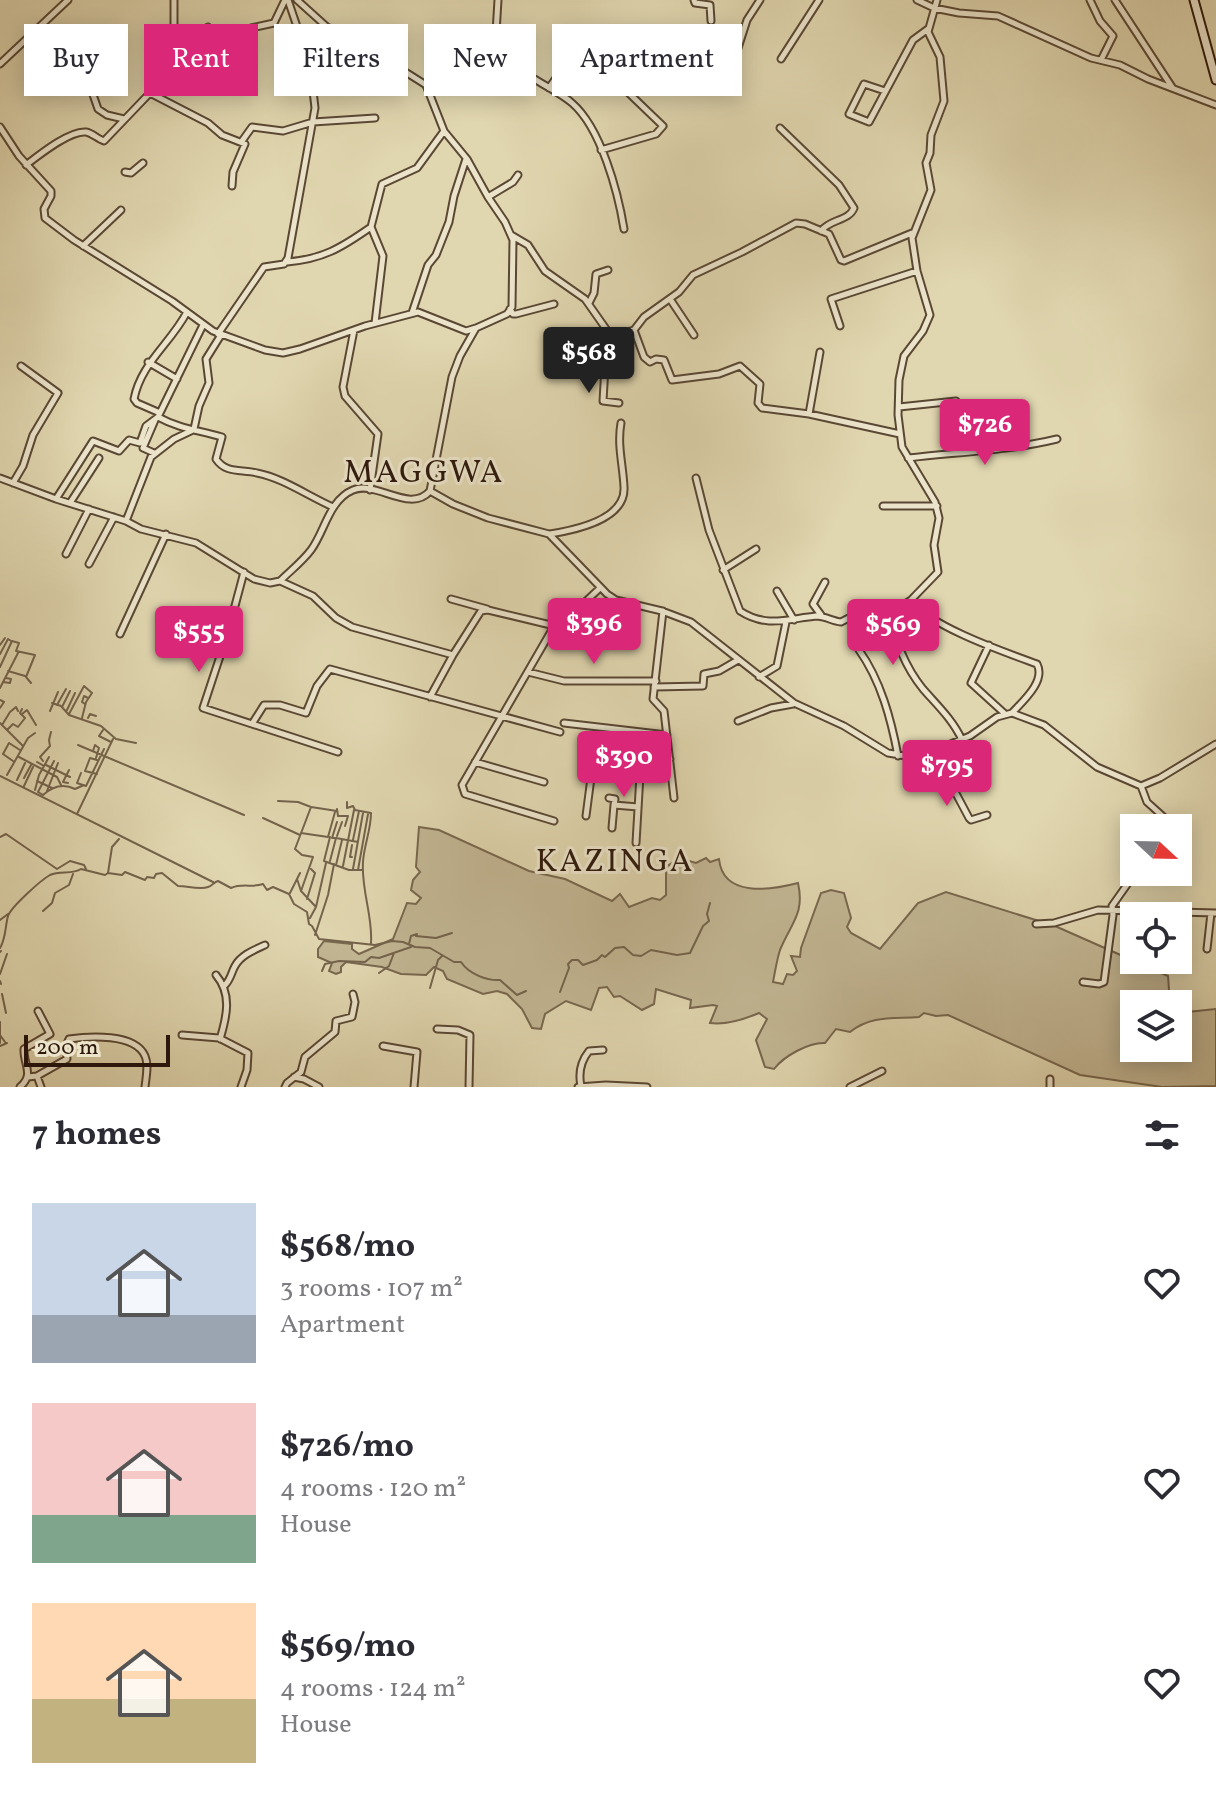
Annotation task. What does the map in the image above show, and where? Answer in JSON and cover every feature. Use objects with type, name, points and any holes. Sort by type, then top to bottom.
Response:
[{"type":"street","points":[[43,24],[68,0]]},
{"type":"street","points":[[173,24],[174,0]]},
{"type":"street","points":[[258,26],[274,23],[286,0]]},
{"type":"street","points":[[286,0],[310,65],[314,91],[313,122],[287,262]]},
{"type":"street","points":[[297,0],[327,27],[424,84]]},
{"type":"street","points":[[497,24],[498,0]]},
{"type":"street","points":[[694,0],[710,5],[711,21]]},
{"type":"street","points":[[742,36],[747,20],[760,0]]},
{"type":"street","points":[[781,59],[819,0]]},
{"type":"street","points":[[917,0],[934,8],[998,16],[1216,105]]},
{"type":"street","points":[[696,478],[704,515],[740,611],[761,621],[786,622],[821,616],[839,622],[870,607],[891,613],[911,600],[938,572],[934,545],[939,518],[937,506],[902,447],[899,407],[903,360],[930,315],[912,244],[913,233],[931,190],[926,163],[931,135],[944,101],[940,57],[928,35],[937,0]]},
{"type":"street","points":[[1090,0],[1100,21],[1113,37],[1101,60]]},
{"type":"street","points":[[1115,0],[1173,88]]},
{"type":"street","points":[[1194,0],[1216,80]]},
{"type":"street","points":[[885,91],[864,84],[849,114],[869,122],[913,40],[928,29]]},
{"type":"street","points":[[0,64],[24,41]]},
{"type":"street","points":[[549,88],[575,51],[585,51],[663,126],[656,134],[601,150]]},
{"type":"street","points":[[536,79],[576,106],[589,124],[618,199],[624,229]]},
{"type":"street","points":[[93,96],[98,109],[107,115],[125,119]]},
{"type":"street","points":[[26,165],[75,134],[86,132],[104,141],[147,96]]},
{"type":"street","points":[[156,96],[208,123],[222,135],[242,141],[246,146],[233,172],[232,186]]},
{"type":"street","points":[[430,96],[444,131],[467,159],[511,235],[528,245],[545,271],[589,303],[611,336]]},
{"type":"street","points":[[242,141],[252,127],[283,131],[313,122],[375,118]]},
{"type":"street","points":[[0,127],[26,165],[51,191],[44,209],[45,218],[203,325],[265,350],[283,353],[308,347],[412,313],[421,312],[466,331],[507,314],[513,301],[511,235]]},
{"type":"street","points":[[780,128],[835,180],[854,208],[852,213],[826,225],[821,231]]},
{"type":"street","points":[[375,323],[383,256],[371,227],[382,184],[417,168],[444,131]]},
{"type":"street","points":[[412,313],[428,265],[436,255],[449,222],[467,159]]},
{"type":"street","points":[[125,172],[131,173],[143,163]]},
{"type":"street","points":[[488,197],[513,182],[518,175]]},
{"type":"street","points":[[83,246],[121,210]]},
{"type":"street","points":[[619,403],[603,402],[607,342],[611,336],[634,330],[644,317],[670,299],[693,275],[796,223],[830,236],[843,261],[913,233]]},
{"type":"street","points":[[126,521],[154,453],[194,429],[209,383],[206,359],[264,267],[317,259],[371,227]]},
{"type":"street","points":[[589,303],[594,293],[596,274],[608,270]]},
{"type":"street","points":[[840,326],[831,299],[917,271]]},
{"type":"street","points":[[670,299],[694,335]]},
{"type":"street","points":[[510,308],[514,314],[554,304]]},
{"type":"street","points":[[187,312],[173,336],[148,362],[134,399],[181,429],[194,429],[222,437],[216,459],[221,466],[232,471],[266,476],[333,507]]},
{"type":"street","points":[[154,453],[143,448],[203,325]]},
{"type":"street","points":[[280,581],[315,544],[333,507],[353,490],[370,490],[407,498],[427,496],[452,377],[476,328]]},
{"type":"street","points":[[354,330],[343,387],[346,400],[377,433],[370,490]]},
{"type":"street","points":[[634,330],[644,357],[651,362],[664,360],[672,380],[719,374],[740,366],[760,384],[758,403],[762,408],[809,414],[900,434]]},
{"type":"street","points":[[567,372],[583,369],[606,351]]},
{"type":"street","points":[[809,414],[820,352]]},
{"type":"street","points":[[148,362],[177,379]]},
{"type":"street","points":[[13,483],[23,466],[33,435],[58,393],[21,366]]},
{"type":"street","points":[[899,407],[956,401]]},
{"type":"street","points":[[56,499],[93,441],[119,451],[129,440],[140,443],[146,426],[158,416]]},
{"type":"street","points":[[430,491],[488,518],[549,534],[565,532],[605,518],[620,503],[625,491],[619,448],[621,423]]},
{"type":"street","points":[[908,458],[937,453],[1002,451],[1057,439]]},
{"type":"street","points":[[70,503],[99,458]]},
{"type":"street","points":[[0,478],[126,521],[141,529],[196,543],[265,582],[280,581],[317,599],[345,624],[453,655]]},
{"type":"street","points":[[883,506],[937,506]]},
{"type":"street","points":[[66,554],[89,509]]},
{"type":"street","points":[[89,564],[114,517]]},
{"type":"street","points":[[120,634],[166,534]]},
{"type":"street","points":[[549,534],[600,588],[616,600],[663,611],[691,622],[794,703],[844,726],[881,750],[898,756],[917,755],[962,740],[1004,714],[1012,713],[1044,725],[1097,767],[1141,786],[1147,802],[1160,814]]},
{"type":"street","points":[[723,570],[756,549]]},
{"type":"street","points":[[244,572],[203,708],[338,752]]},
{"type":"street","points":[[821,616],[813,601],[825,582]]},
{"type":"street","points":[[554,821],[463,793],[462,785],[568,605],[584,603],[600,588]]},
{"type":"street","points":[[777,591],[794,620]]},
{"type":"street","points":[[451,599],[555,626]]},
{"type":"street","points":[[911,600],[937,621],[1037,664],[1041,670],[1035,685],[1012,713]]},
{"type":"street","points":[[430,697],[479,613],[488,610]]},
{"type":"street","points":[[663,611],[653,699],[664,711],[674,798]]},
{"type":"street","points":[[891,613],[895,638],[912,672],[962,740]]},
{"type":"street","points":[[759,677],[777,666],[786,622]]},
{"type":"street","points":[[989,645],[971,683],[1004,714]]},
{"type":"street","points":[[859,650],[882,696],[898,756]]},
{"type":"street","points":[[528,672],[564,681],[703,686],[704,674],[719,671],[738,660]]},
{"type":"street","points":[[252,724],[264,705],[280,705],[306,713],[317,686],[330,669],[560,732]]},
{"type":"street","points":[[738,721],[794,703]]},
{"type":"street","points":[[564,723],[667,735]]},
{"type":"street","points":[[1141,786],[1216,744]]},
{"type":"street","points":[[937,748],[952,786],[970,819],[987,815]]},
{"type":"street","points":[[586,816],[594,755],[670,759]]},
{"type":"street","points":[[636,843],[641,758]]},
{"type":"street","points":[[475,762],[544,782]]},
{"type":"street","points":[[612,828],[613,800],[638,807]]},
{"type":"street","points":[[1083,982],[1104,982],[1112,909],[1126,886]]},
{"type":"street","points":[[1036,924],[1054,923],[1112,909],[1213,913],[1207,949]]},
{"type":"street","points":[[225,985],[233,977],[235,966],[248,953],[265,945]]},
{"type":"street","points":[[216,975],[225,985],[227,1010],[220,1039]]},
{"type":"street","points":[[285,1087],[301,1072],[305,1057],[335,1032],[336,1021],[352,1017],[353,994]]},
{"type":"street","points":[[28,1077],[24,1049],[50,1033],[38,1011]]},
{"type":"street","points":[[437,1029],[458,1030],[470,1035],[469,1087]]},
{"type":"street","points":[[182,1035],[220,1039],[248,1053],[247,1070],[241,1087]]},
{"type":"street","points":[[20,1087],[28,1077],[37,1076],[67,1059],[66,1043],[69,1039],[108,1036],[143,1052],[147,1065],[145,1087]]},
{"type":"street","points":[[383,1046],[417,1052],[414,1087]]},
{"type":"street","points":[[603,1050],[589,1051],[585,1056],[579,1086],[647,1087]]},
{"type":"street","points":[[850,1087],[882,1071]]},
{"type":"street","points":[[37,1076],[41,1087]]},
{"type":"street","points":[[294,1077],[319,1087]]},
{"type":"street","points":[[1050,1079],[1050,1087]]},
{"type":"shaded area","points":[[419,827],[439,830],[529,871],[565,879],[612,901],[620,894],[629,907],[652,898],[660,900],[666,895],[666,867],[679,858],[696,863],[706,858],[710,862],[719,859],[722,872],[739,886],[762,889],[798,883],[798,911],[780,950],[773,982],[783,984],[787,974],[793,975],[797,971],[791,956],[800,957],[821,893],[831,890],[844,893],[851,918],[847,927],[851,933],[880,949],[918,903],[946,892],[1055,926],[1120,955],[1120,974],[1168,976],[1169,990],[1120,990],[1120,1062],[1192,1062],[1192,1012],[1216,1009],[1216,1086],[1162,1087],[1080,1075],[948,1015],[924,1013],[919,1017],[875,1020],[850,1032],[836,1029],[825,1043],[797,1051],[774,1069],[765,1067],[756,1040],[767,1019],[759,1013],[735,1021],[710,1023],[717,1006],[690,1008],[691,1000],[656,989],[654,1004],[642,1010],[620,996],[614,997],[607,987],[599,988],[591,1010],[566,1001],[545,1014],[541,1029],[532,1028],[522,1009],[507,994],[497,991],[483,994],[447,979],[443,971],[434,967],[426,975],[401,974],[382,967],[346,962],[341,972],[336,974],[329,971],[332,963],[318,957],[318,949],[324,941],[352,944],[352,949],[359,954],[393,939],[407,903],[416,904],[421,898],[411,890],[413,880],[420,872],[416,867]]},
{"type":"waterway","points":[[0,645],[5,638]]},
{"type":"waterway","points":[[0,654],[8,639],[11,641]]},
{"type":"waterway","points":[[0,667],[12,641],[19,643],[16,651],[35,655],[26,677],[31,683]]},
{"type":"waterway","points":[[0,688],[18,653]]},
{"type":"waterway","points":[[8,671],[25,676]]},
{"type":"waterway","points":[[3,682],[10,683],[11,679],[6,678]]},
{"type":"waterway","points":[[69,714],[84,686],[92,693],[82,718]]},
{"type":"waterway","points":[[57,705],[66,689]]},
{"type":"waterway","points":[[62,707],[70,691]]},
{"type":"waterway","points":[[50,711],[58,692]]},
{"type":"waterway","points":[[67,710],[75,693]]},
{"type":"waterway","points":[[85,704],[82,702],[84,696],[88,698]]},
{"type":"waterway","points":[[0,700],[4,702],[0,708]]},
{"type":"waterway","points":[[52,703],[61,706],[69,715],[101,726],[116,739],[136,743]]},
{"type":"waterway","points":[[2,725],[10,712],[16,707],[18,711]]},
{"type":"waterway","points":[[7,730],[13,724],[18,727],[25,718],[20,713],[22,709]]},
{"type":"waterway","points":[[22,714],[27,710],[36,725]]},
{"type":"waterway","points":[[88,718],[90,714],[96,716]]},
{"type":"waterway","points":[[0,723],[23,746]]},
{"type":"waterway","points":[[103,730],[99,736],[111,742]]},
{"type":"waterway","points":[[43,761],[40,757],[50,746],[51,732]]},
{"type":"waterway","points":[[7,775],[28,738],[35,733]]},
{"type":"waterway","points":[[77,814],[113,739]]},
{"type":"waterway","points":[[13,761],[3,754],[9,743],[20,750]]},
{"type":"waterway","points":[[78,745],[244,815]]},
{"type":"waterway","points":[[93,751],[95,745],[99,748],[96,758]]},
{"type":"waterway","points":[[81,773],[77,783],[86,786],[104,749]]},
{"type":"waterway","points":[[19,757],[57,777],[61,785]]},
{"type":"waterway","points":[[35,790],[49,757]]},
{"type":"waterway","points":[[97,760],[90,758],[85,771],[97,774]]},
{"type":"waterway","points":[[54,761],[38,792],[43,795],[58,786],[75,789],[84,785]]},
{"type":"waterway","points":[[37,762],[44,766]]},
{"type":"waterway","points":[[17,780],[25,763]]},
{"type":"waterway","points":[[47,791],[58,763]]},
{"type":"waterway","points":[[24,778],[31,765]]},
{"type":"waterway","points":[[46,765],[70,777]]},
{"type":"waterway","points":[[24,786],[33,767]]},
{"type":"waterway","points":[[68,783],[63,782],[69,770]]},
{"type":"waterway","points":[[0,776],[213,882]]},
{"type":"waterway","points":[[37,781],[52,788]]},
{"type":"waterway","points":[[278,801],[337,811]]},
{"type":"waterway","points":[[347,802],[347,808],[353,806],[355,810],[371,813],[363,872],[371,943]]},
{"type":"waterway","points":[[301,891],[313,857],[302,855],[295,849],[311,807]]},
{"type":"waterway","points":[[337,809],[338,816],[348,816],[345,826]]},
{"type":"waterway","points":[[343,866],[354,810]]},
{"type":"waterway","points":[[353,840],[359,811]]},
{"type":"waterway","points":[[301,833],[328,837],[335,812]]},
{"type":"waterway","points":[[353,869],[363,813]]},
{"type":"waterway","points":[[358,870],[368,814]]},
{"type":"waterway","points":[[263,818],[300,835]]},
{"type":"waterway","points":[[335,838],[332,838],[337,822]]},
{"type":"waterway","points":[[337,836],[342,822]]},
{"type":"waterway","points":[[0,837],[6,834],[57,869],[70,861],[84,865],[86,869]]},
{"type":"waterway","points":[[330,837],[324,861],[349,870],[362,870]]},
{"type":"waterway","points":[[330,861],[336,838],[358,842]]},
{"type":"waterway","points":[[0,948],[8,916],[27,894],[54,874],[81,869],[105,875],[108,873],[112,847],[119,839]]},
{"type":"waterway","points":[[336,865],[342,840]]},
{"type":"waterway","points":[[352,845],[352,857]]},
{"type":"waterway","points":[[310,918],[316,907],[326,863]]},
{"type":"waterway","points":[[315,935],[334,864]]},
{"type":"waterway","points":[[307,899],[315,873],[311,869]]},
{"type":"waterway","points":[[108,873],[122,875],[125,872],[145,880],[162,873],[178,886],[197,888],[208,887],[218,881],[231,888],[263,884],[267,890],[273,887],[289,894],[294,904],[307,912],[309,924],[319,939],[375,945],[392,941],[430,948],[454,962],[461,962],[479,976],[500,980],[517,995],[526,991]]},
{"type":"waterway","points":[[290,893],[300,873]]},
{"type":"waterway","points":[[43,911],[52,903],[55,893],[69,885],[73,874]]},
{"type":"waterway","points":[[297,879],[301,891],[316,907]]},
{"type":"waterway","points":[[560,992],[572,960],[578,960],[583,965],[602,955],[605,957],[615,948],[624,947],[633,955],[641,956],[651,950],[677,955],[690,953],[703,926],[709,921],[710,903]]},
{"type":"waterway","points":[[0,920],[8,914]]},
{"type":"waterway","points":[[409,944],[411,936],[417,934],[436,938],[452,933]]},
{"type":"waterway","points":[[322,971],[325,964],[365,962],[371,957],[379,958],[411,947]]},
{"type":"waterway","points":[[379,973],[389,966],[394,953]]},
{"type":"waterway","points":[[0,974],[7,954]]},
{"type":"waterway","points":[[430,988],[442,956]]},
{"type":"waterway","points":[[2,994],[6,1013]]},
{"type":"waterway","points":[[0,1022],[0,1035],[5,1042]]},
{"type":"waterway","points":[[0,1038],[0,1043]]},
{"type":"waterway","points":[[0,1046],[7,1043]]},
{"type":"district","name":"MAGGWA","points":[[424,474]]},
{"type":"district","name":"KAZINGA","points":[[615,863]]}]
